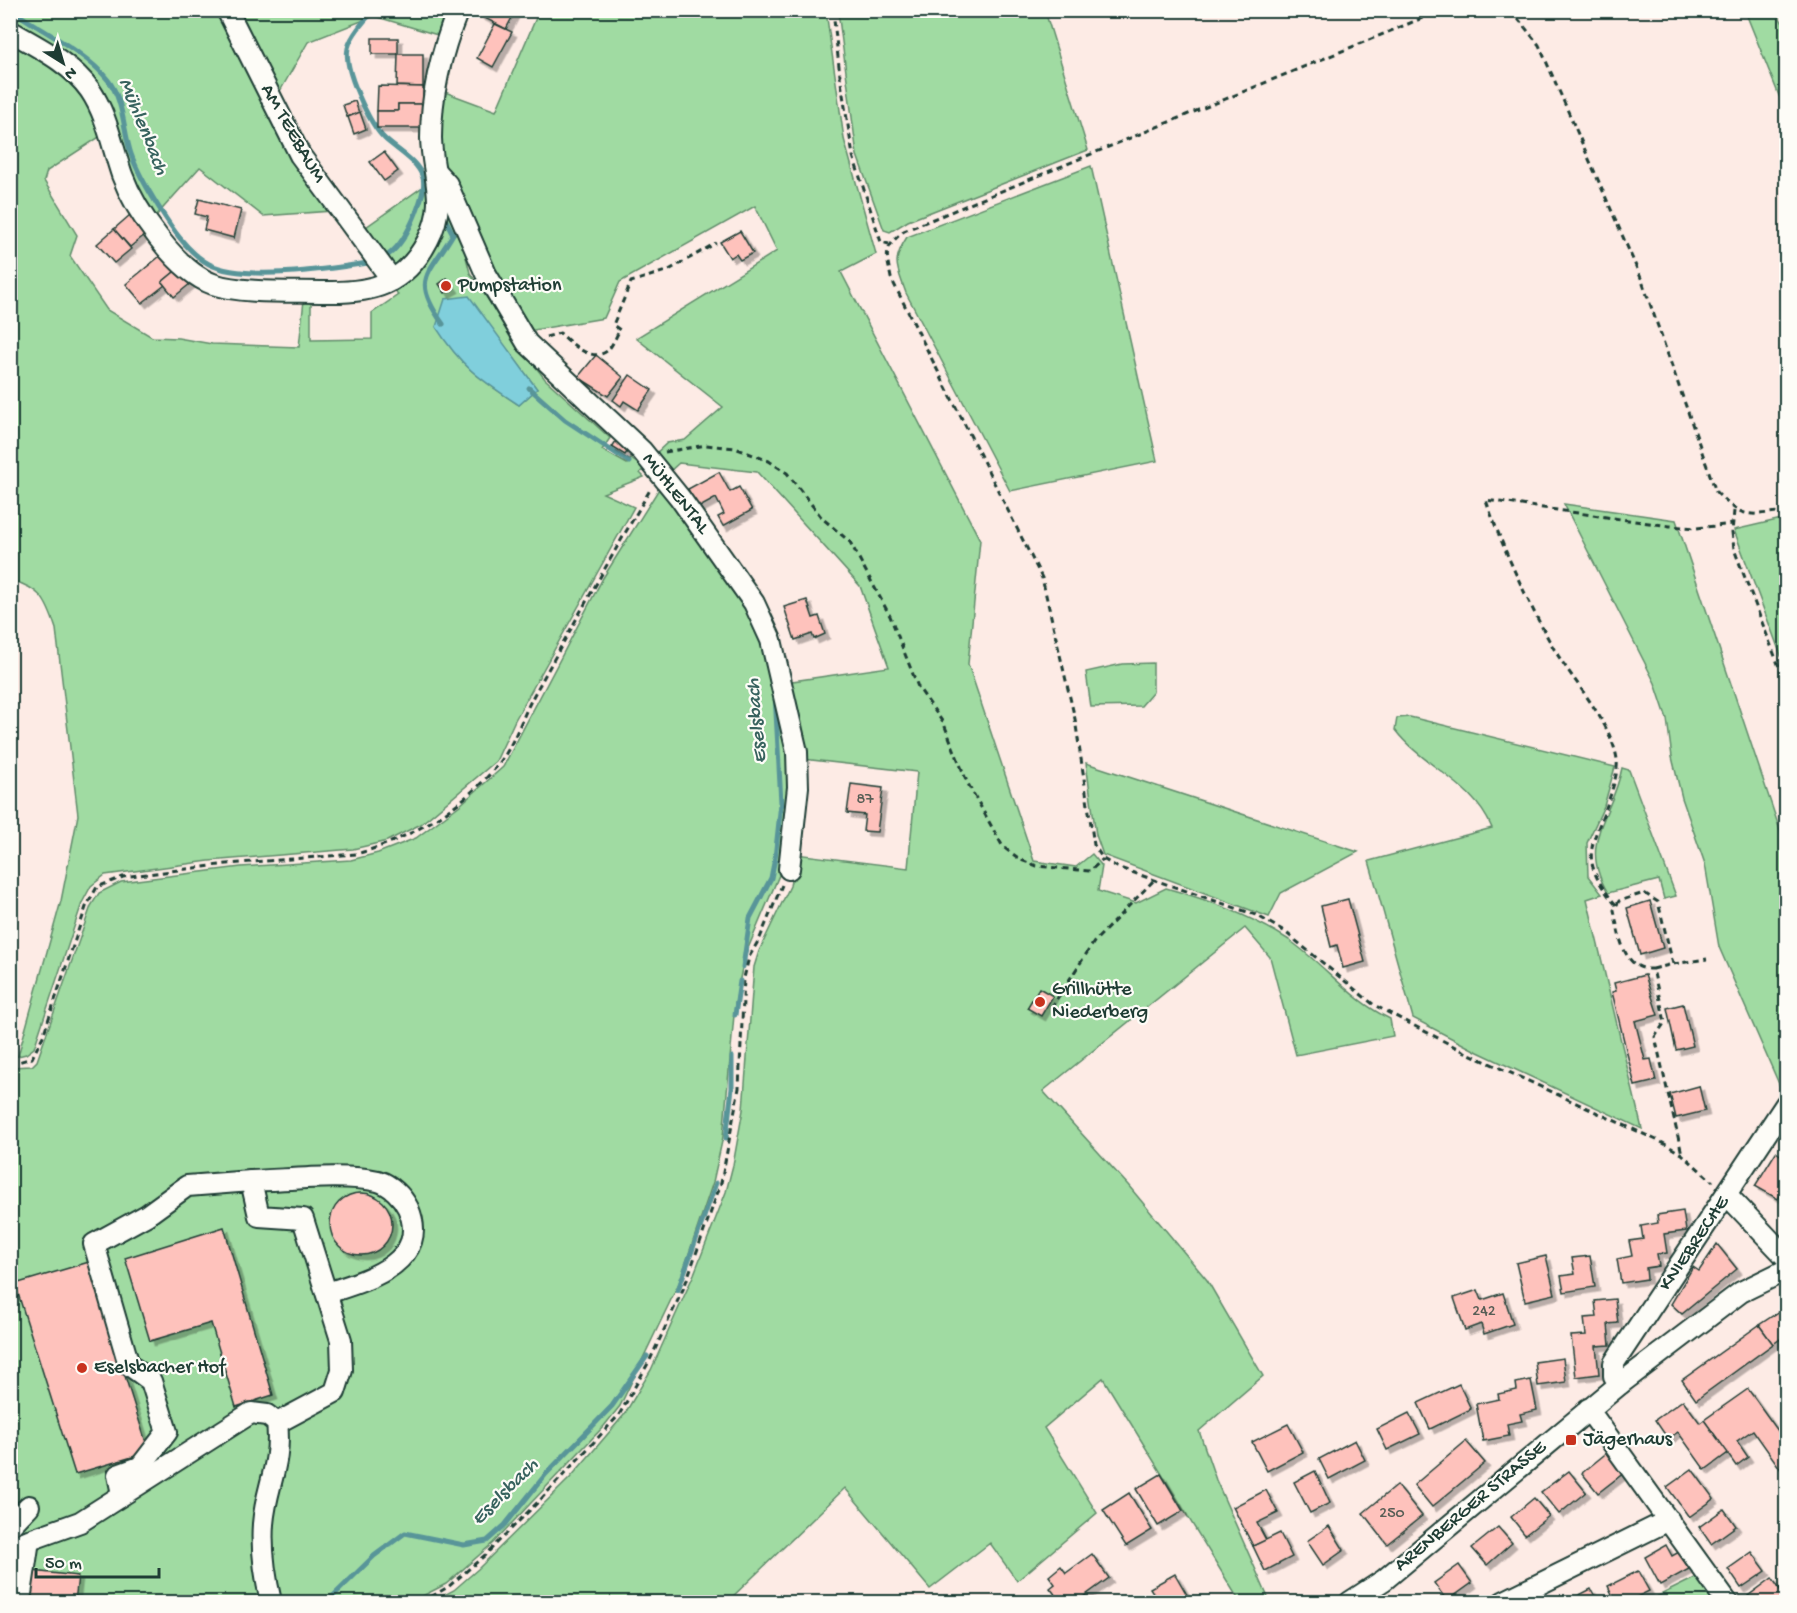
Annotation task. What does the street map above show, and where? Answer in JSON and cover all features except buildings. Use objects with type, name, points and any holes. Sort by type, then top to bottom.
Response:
[{"type":"street","name":"AM TEEBAUM","points":[[227,10],[300,155],[360,241],[392,280]]},
{"type":"street","name":"MÜHLENTAL","points":[[10,31],[67,67],[89,89],[105,119],[117,161],[133,199],[179,261],[194,274],[211,283],[232,288],[354,292],[372,289],[392,280],[410,265],[429,237],[439,198],[431,141],[435,83],[446,40],[458,10]]},
{"type":"street","name":"MÜHLENTAL","points":[[436,172],[447,184],[486,274],[527,343],[594,408],[623,431],[655,467],[754,603],[771,640],[797,752],[798,787],[790,868]]},
{"type":"street","name":"KNIEBRECHE","points":[[1620,1384],[1614,1376],[1614,1362],[1728,1196],[1786,1104]]},
{"type":"street","points":[[122,1494],[118,1475],[140,1467],[168,1432],[151,1381],[129,1365],[94,1244],[147,1215],[187,1186],[251,1181],[356,1179],[380,1182],[395,1190],[408,1207],[413,1226],[410,1246],[397,1263],[369,1279],[327,1293]]},
{"type":"street","points":[[251,1181],[259,1216],[303,1219],[341,1340],[342,1370],[335,1392],[277,1423]]},
{"type":"street","points":[[1728,1196],[1786,1257]]},
{"type":"street","name":"ARENBERGER STRASSE","points":[[1350,1602],[1384,1580],[1620,1384],[1741,1292],[1786,1270]]},
{"type":"street","points":[[1588,1409],[1727,1602]]},
{"type":"street","points":[[10,1546],[80,1522],[251,1413],[267,1415],[277,1423],[280,1448],[263,1523],[263,1570],[271,1602]]},
{"type":"street","points":[[10,1526],[29,1506]]},
{"type":"street","points":[[1503,1602],[1670,1520]]},
{"type":"street","points":[[21,1594],[29,1540]]},
{"type":"path","points":[[833,10],[840,76],[853,156],[880,242],[889,244]]},
{"type":"path","points":[[1442,10],[904,231],[889,244],[886,254],[891,278],[1042,578],[1076,719],[1094,844],[1103,859],[1117,867],[1256,915],[1284,931],[1374,1005],[1463,1051],[1682,1154],[1728,1196]]},
{"type":"path","points":[[1511,10],[1539,45],[1641,278],[1716,492],[1734,511],[1756,514],[1786,511]]},
{"type":"path","points":[[1783,10],[1786,18]]},
{"type":"path","points":[[560,333],[581,351],[602,353],[610,350],[620,330],[613,326],[632,282],[669,270],[716,243]]},
{"type":"path","points":[[10,1061],[18,1062],[32,1058],[43,1036],[86,907],[98,887],[123,877],[227,864],[356,854],[376,849],[423,828],[483,781],[498,765],[655,467],[669,449],[706,445],[735,448],[769,461],[787,473],[822,518],[850,542],[890,616],[918,687],[944,724],[967,782],[1003,847],[1021,860],[1056,869],[1090,871],[1103,859]]},
{"type":"path","points":[[1707,959],[1643,970],[1633,964],[1626,955],[1616,920],[1616,905],[1593,874],[1591,846],[1615,781],[1616,757],[1596,712],[1554,648],[1495,525],[1486,500],[1670,526],[1698,528],[1733,524]]},
{"type":"path","points":[[1734,511],[1734,549],[1786,685]]},
{"type":"path","points":[[422,1602],[448,1587],[484,1556],[542,1498],[619,1415],[650,1360],[685,1286],[721,1184],[739,1088],[744,978],[749,957],[760,938],[790,868]]},
{"type":"path","points":[[1051,1008],[1094,942],[1155,879]]},
{"type":"path","points":[[1616,905],[1619,901],[1644,893],[1658,902],[1673,964]]},
{"type":"path","points":[[1653,969],[1665,1022],[1655,1037],[1682,1154]]},
{"type":"green space","points":[[11,11],[221,11],[332,211],[263,216],[200,167],[155,217],[135,191],[105,96],[87,76],[11,23]]},
{"type":"green space","points":[[230,11],[452,11],[441,36],[374,16],[308,42],[275,100]]},
{"type":"green space","points":[[539,11],[826,11],[844,139],[876,254],[841,272],[980,540],[968,664],[1034,861],[1076,867],[1092,854],[1102,866],[1098,891],[1136,903],[1166,888],[1214,903],[1245,916],[1289,940],[1362,1002],[1390,1019],[1393,1036],[1296,1055],[1270,957],[1245,928],[1043,1091],[1128,1185],[1207,1280],[1263,1376],[1199,1431],[1216,1480],[1270,1602],[1240,1602],[1103,1378],[1044,1428],[1097,1513],[1017,1581],[990,1543],[930,1589],[845,1488],[727,1602],[431,1602],[454,1590],[478,1569],[570,1478],[624,1415],[651,1370],[694,1274],[726,1192],[743,1110],[754,967],[759,951],[790,886],[796,854],[908,868],[917,772],[803,759],[786,682],[889,667],[860,586],[757,472],[679,463],[669,472],[654,455],[667,443],[685,440],[723,407],[636,338],[777,251],[755,206],[620,282],[604,318],[528,331],[481,249],[441,169],[436,128],[445,92],[496,111]]},
{"type":"green space","points":[[838,11],[1045,11],[1088,150],[908,221],[890,232],[884,230],[857,155]]},
{"type":"green space","points":[[1745,11],[1776,11],[1786,29],[1786,113]]},
{"type":"green space","points":[[10,43],[66,80],[86,103],[101,136],[47,171],[44,181],[77,235],[70,256],[107,310],[152,337],[178,338],[212,344],[299,347],[304,300],[311,300],[311,340],[372,339],[372,313],[398,295],[392,284],[443,199],[454,209],[470,273],[520,347],[545,379],[610,438],[602,450],[627,464],[631,459],[644,468],[640,473],[644,477],[603,493],[634,507],[515,720],[496,761],[421,824],[387,841],[353,849],[209,861],[105,875],[91,886],[82,903],[34,1048],[18,1056],[61,901],[78,815],[56,629],[41,597],[29,587],[11,580]],"holes":[[[437,327],[508,350],[537,389],[519,405],[473,372],[455,353]]]},
{"type":"green space","points":[[1091,166],[1157,461],[1010,491],[906,293],[898,270],[897,259],[907,237]]},
{"type":"green space","points":[[434,179],[425,236],[393,272],[359,232]]},
{"type":"green space","points":[[662,484],[744,591],[772,653],[791,753],[782,868],[744,958],[735,1004],[723,1137],[713,1182],[679,1283],[620,1406],[604,1426],[493,1543],[446,1584],[411,1602],[11,1602],[10,1540],[19,1524],[10,1479],[11,1067],[32,1066],[37,1061],[91,906],[99,893],[121,882],[241,867],[351,860],[378,853],[416,838],[460,805],[503,767],[603,578]]},
{"type":"green space","points":[[1564,504],[1676,520],[1786,848],[1786,1087],[1783,1093],[1719,947],[1705,864],[1682,798],[1672,757],[1667,719],[1655,683]]},
{"type":"green space","points":[[1786,518],[1786,669],[1734,530]]},
{"type":"green space","points":[[1153,663],[1153,692],[1141,706],[1091,707],[1086,672],[1122,664]]},
{"type":"green space","points":[[1410,717],[1615,767],[1604,806],[1587,843],[1588,876],[1602,894],[1587,899],[1642,1129],[1478,1052],[1413,1018],[1369,861],[1492,828],[1484,812],[1473,798],[1406,743],[1395,730],[1397,718]]},
{"type":"green space","points":[[1086,763],[1358,852],[1281,893],[1269,917],[1103,855],[1096,835]]},
{"type":"green space","points":[[1622,768],[1629,770],[1676,896],[1664,899],[1659,880],[1608,893],[1599,875],[1596,844]]},
{"type":"green space","points":[[1701,1575],[1720,1602],[1646,1602]]},
{"type":"water","points":[[469,296],[537,389],[519,405],[493,388],[463,363],[436,327],[445,299]]},
{"type":"waterway","name":"Mühlenbach","points":[[12,10],[76,51],[108,80],[120,106],[128,145],[136,167],[174,230],[201,259],[224,269],[264,273],[310,271],[368,263]]},
{"type":"waterway","name":"Mühlenbach","points":[[374,10],[352,38],[348,48],[350,69],[359,96],[372,122],[385,139],[417,166],[424,182],[422,196],[411,225],[401,242],[388,255]]},
{"type":"waterway","name":"Eselsbach","points":[[443,215],[453,234],[431,268],[425,286],[433,309],[443,324]]},
{"type":"waterway","name":"Eselsbach","points":[[529,388],[565,420],[629,462]]},
{"type":"waterway","name":"Eselsbach","points":[[743,967],[750,918],[771,878],[775,858],[781,803],[775,694]]},
{"type":"waterway","name":"Eselsbach","points":[[735,1015],[740,981]]},
{"type":"waterway","name":"Eselsbach","points":[[726,1138],[732,1088],[732,1057]]},
{"type":"waterway","name":"Eselsbach","points":[[678,1290],[716,1183]]},
{"type":"waterway","name":"Eselsbach","points":[[327,1602],[374,1556],[405,1533],[464,1545],[487,1541],[505,1525],[546,1474],[612,1406],[647,1356]]},
{"type":"place","name":"Pumpstation","points":[[446,286]]},
{"type":"place","name":"Grillhütte Niederberg","points":[[1040,1002]]},
{"type":"place","name":"Eselsbacher Hof","points":[[82,1368]]},
{"type":"place","name":"Jägerhaus","points":[[1571,1440]]}]
